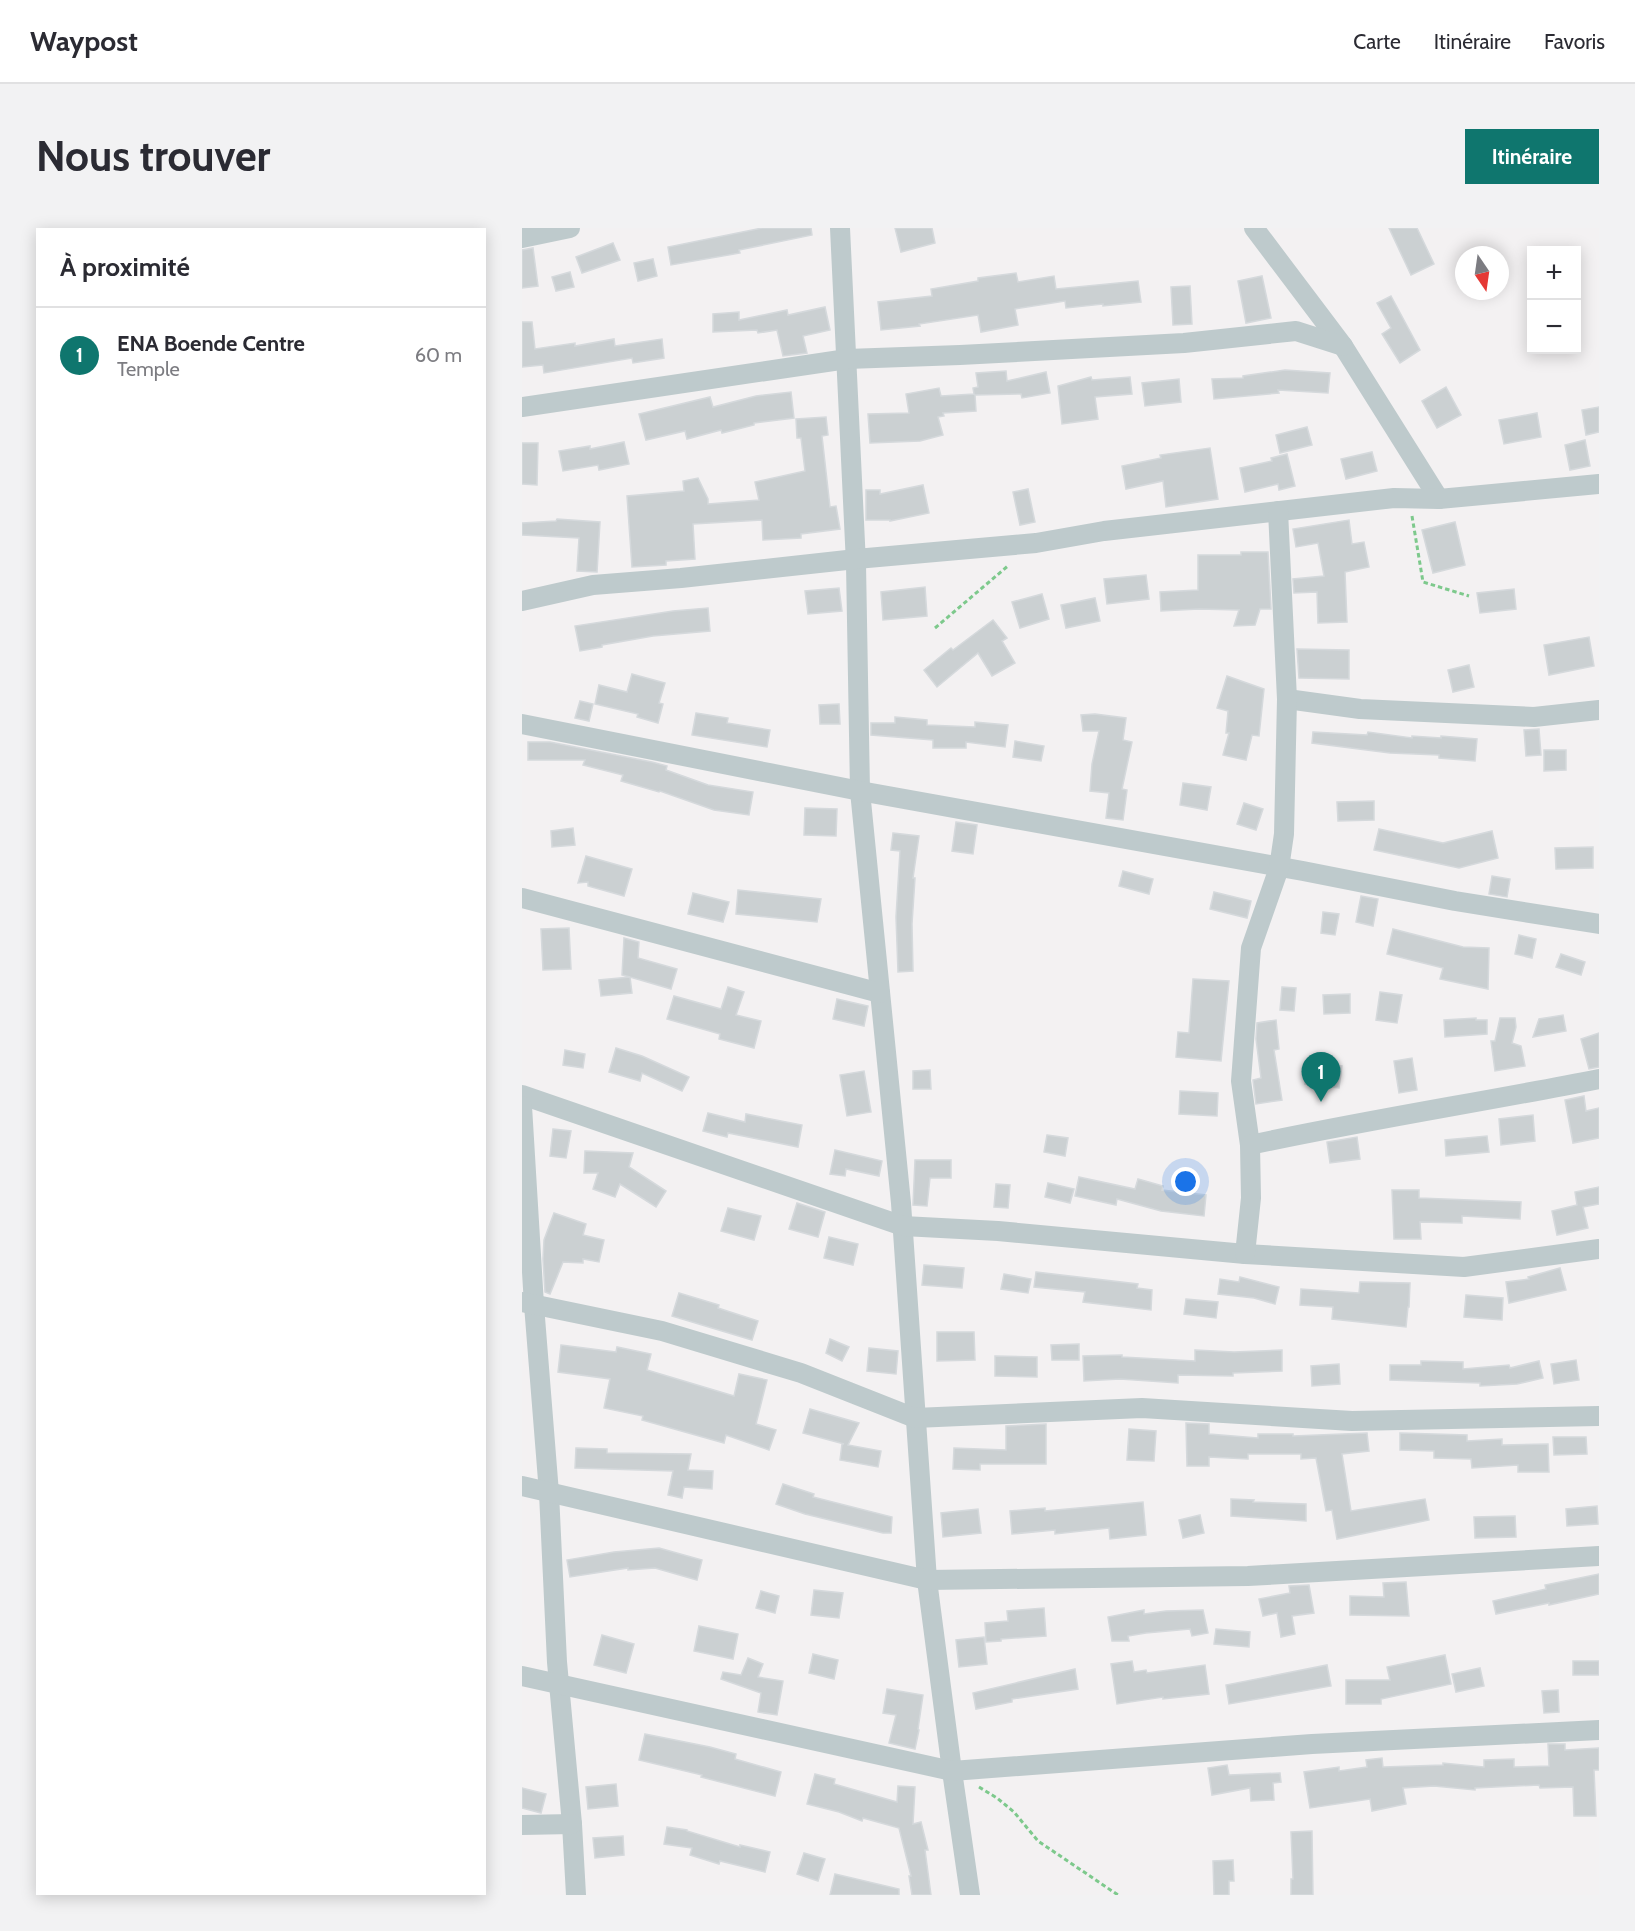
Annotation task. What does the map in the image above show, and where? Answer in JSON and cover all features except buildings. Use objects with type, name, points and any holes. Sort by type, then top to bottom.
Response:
[{"type":"street","points":[[522,238],[570,228]]},
{"type":"street","points":[[840,228],[856,559],[860,791],[903,1226],[927,1580],[970,1895]]},
{"type":"street","points":[[1254,228],[1343,346],[1440,499]]},
{"type":"street","points":[[522,407],[847,359],[1184,343],[1296,331],[1343,346]]},
{"type":"street","points":[[522,601],[593,585],[1036,543],[1104,531],[1394,498],[1440,499],[1599,484]]},
{"type":"street","points":[[1245,1254],[1251,1198],[1250,1145],[1241,1081],[1251,948],[1279,868],[1284,834],[1287,699],[1278,511]]},
{"type":"street","points":[[1287,699],[1360,709],[1534,717],[1599,710]]},
{"type":"street","points":[[522,724],[860,791],[1455,900],[1599,924]]},
{"type":"street","points":[[522,898],[880,993]]},
{"type":"street","points":[[1250,1145],[1351,1124],[1599,1079]]},
{"type":"street","points":[[522,1095],[903,1226],[998,1231],[1245,1254],[1464,1267],[1599,1249]]},
{"type":"street","points":[[522,1106],[528,1304],[549,1493],[560,1685],[576,1895]]},
{"type":"street","points":[[528,1304],[673,1335],[801,1373],[915,1418],[1142,1408],[1352,1421],[1599,1416]]},
{"type":"street","points":[[522,1486],[927,1580],[1248,1576],[1599,1556]]},
{"type":"street","points":[[522,1676],[952,1771],[1312,1744],[1599,1730]]},
{"type":"street","points":[[522,1825],[572,1824]]},
{"type":"path","points":[[1394,498],[1411,512],[1423,582],[1469,596]]},
{"type":"path","points":[[934,628],[1010,564]]},
{"type":"path","points":[[952,1771],[997,1798],[1014,1812],[1038,1841],[1118,1895]]},
{"type":"place","name":"ENA Boende Centre","points":[[1321,1102]]}]
